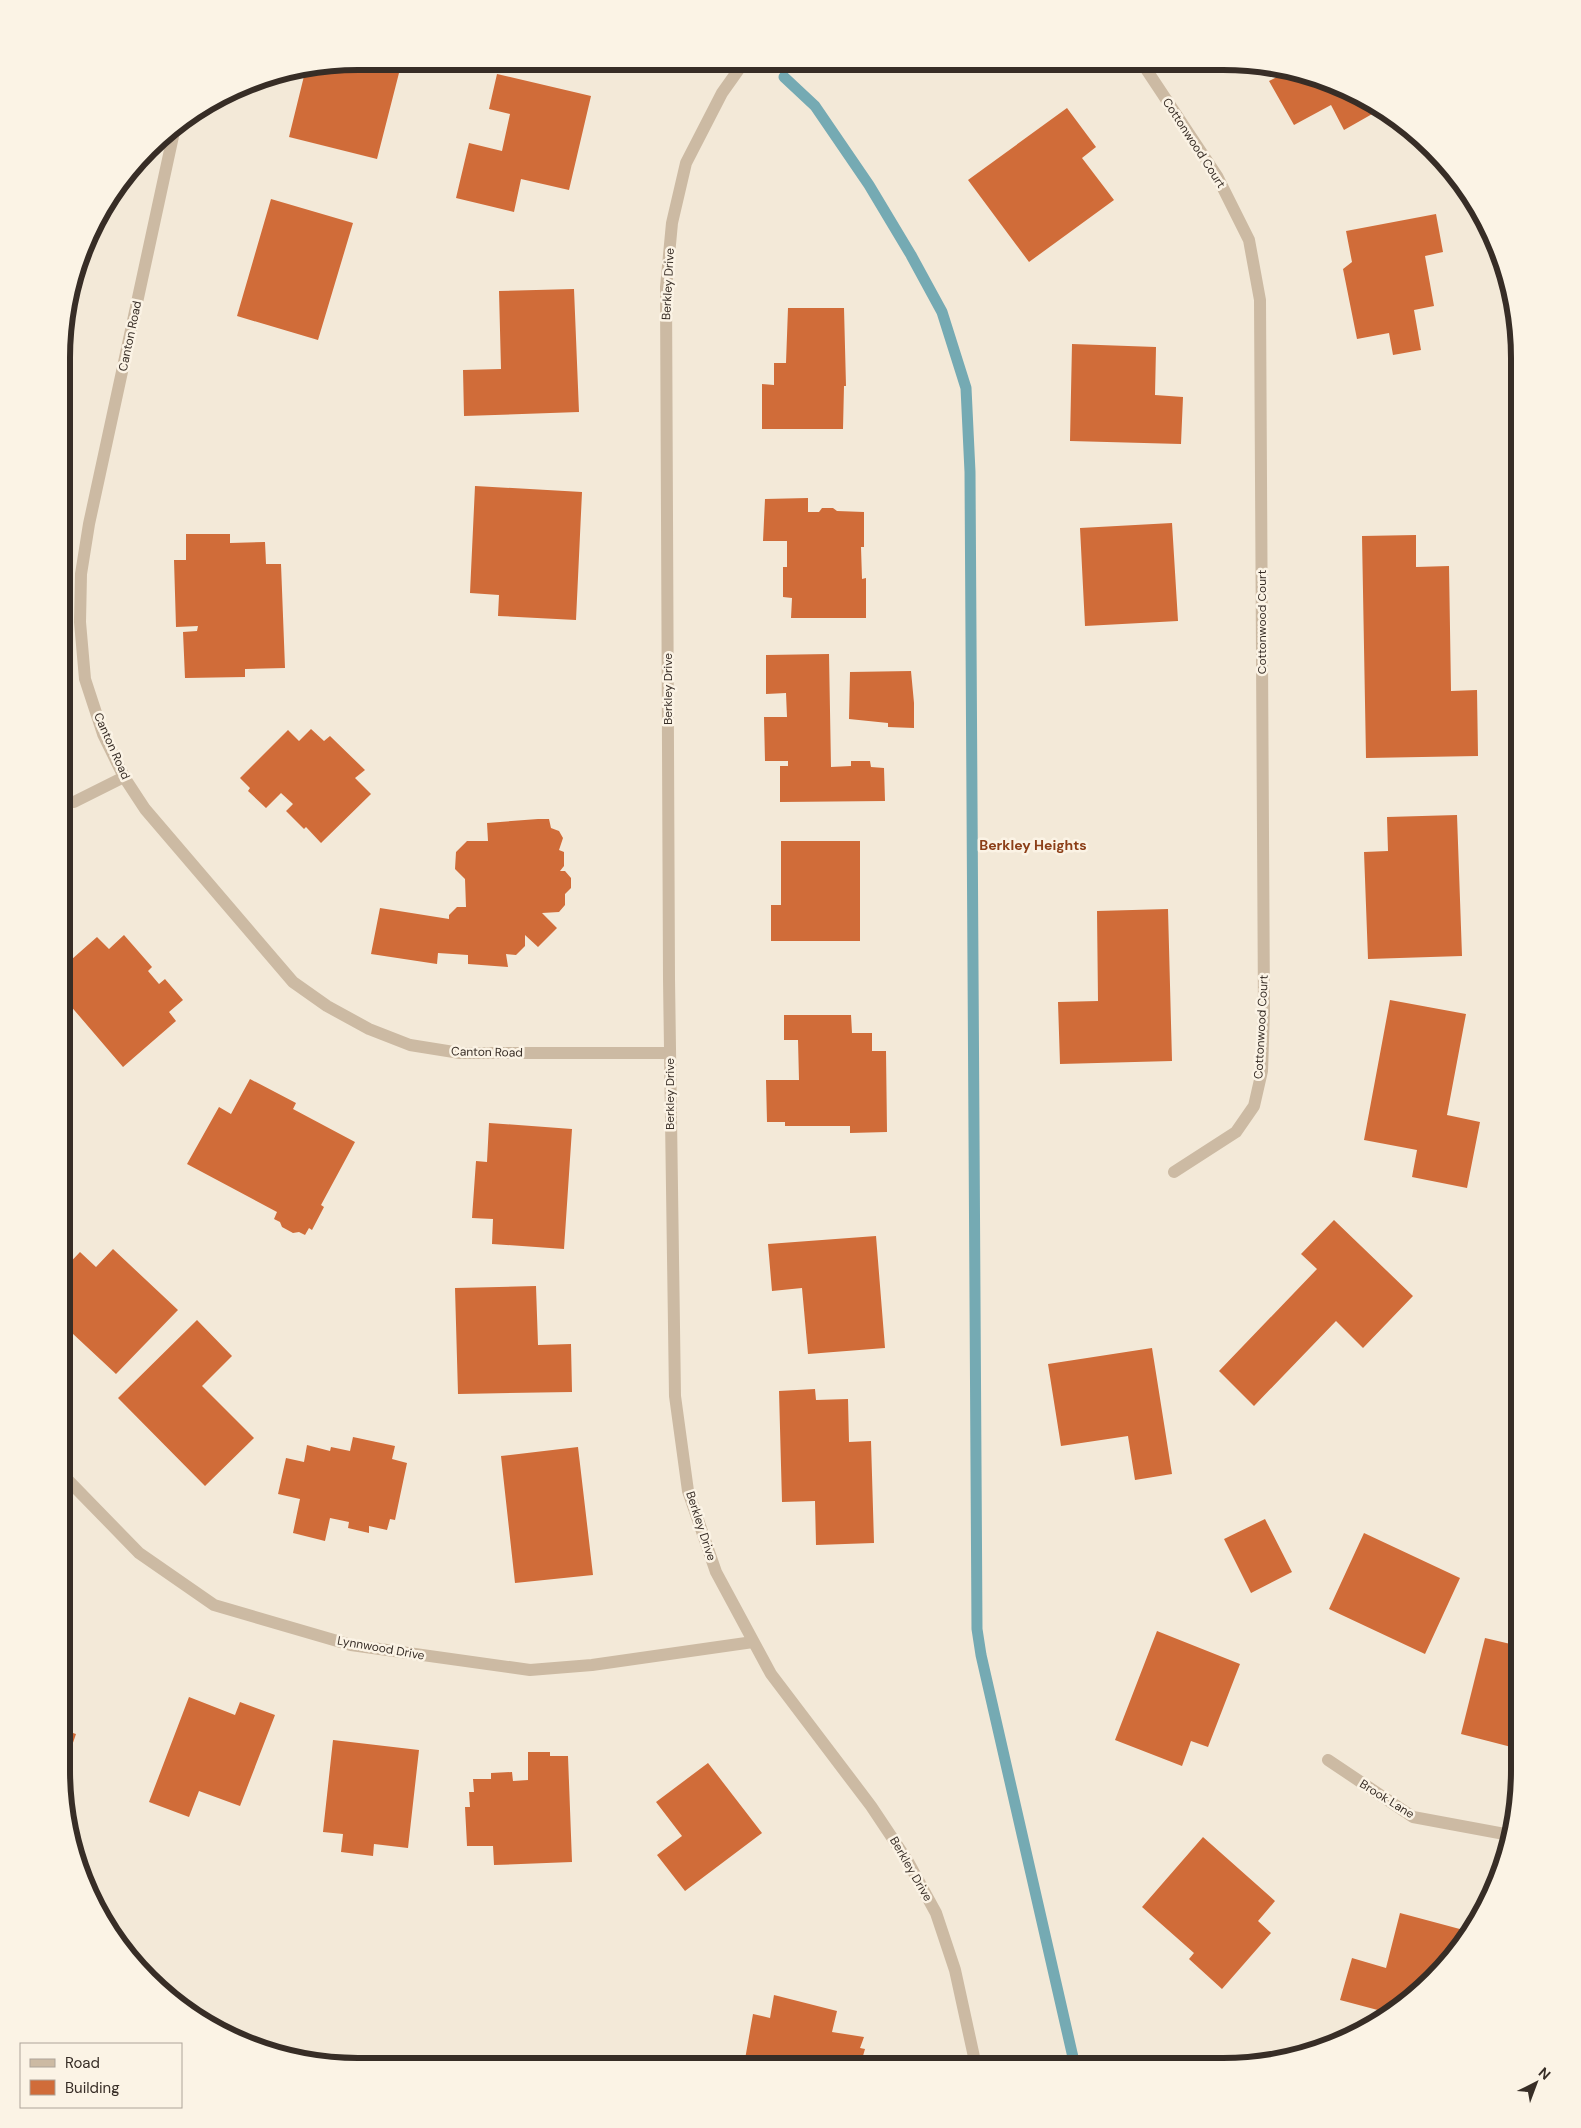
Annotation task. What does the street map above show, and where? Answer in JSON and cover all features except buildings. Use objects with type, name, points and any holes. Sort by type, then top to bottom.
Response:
[{"type":"street","name":"Berkley Drive","points":[[738,70],[722,93],[686,163],[672,223],[666,280],[670,1149],[676,1406],[688,1491],[716,1572],[771,1674],[871,1806],[907,1860],[936,1913],[955,1970],[974,2058]]},
{"type":"street","name":"Cottonwood Court","points":[[1146,70],[1217,176],[1249,240],[1260,300],[1264,1012],[1262,1070],[1254,1106],[1236,1132],[1174,1172]]},
{"type":"street","name":"Canton Road","points":[[173,138],[89,524],[81,574],[80,622],[85,679],[104,734],[124,777],[167,836],[293,982],[327,1006],[369,1029],[410,1045],[460,1053],[670,1053]]},
{"type":"street","points":[[74,802],[124,777]]},
{"type":"street","name":"Lynnwood Drive","points":[[70,1482],[139,1553],[214,1605],[351,1644],[530,1670],[592,1665],[753,1642]]},
{"type":"street","name":"Brook Lane","points":[[1328,1760],[1413,1817],[1503,1833]]},
{"type":"waterway","points":[[784,77],[815,106],[869,185],[911,255],[942,312],[966,388],[970,472],[977,1629],[981,1655],[1073,2058]]},
{"type":"district","name":"Berkley Heights","points":[[1033,845]]}]
